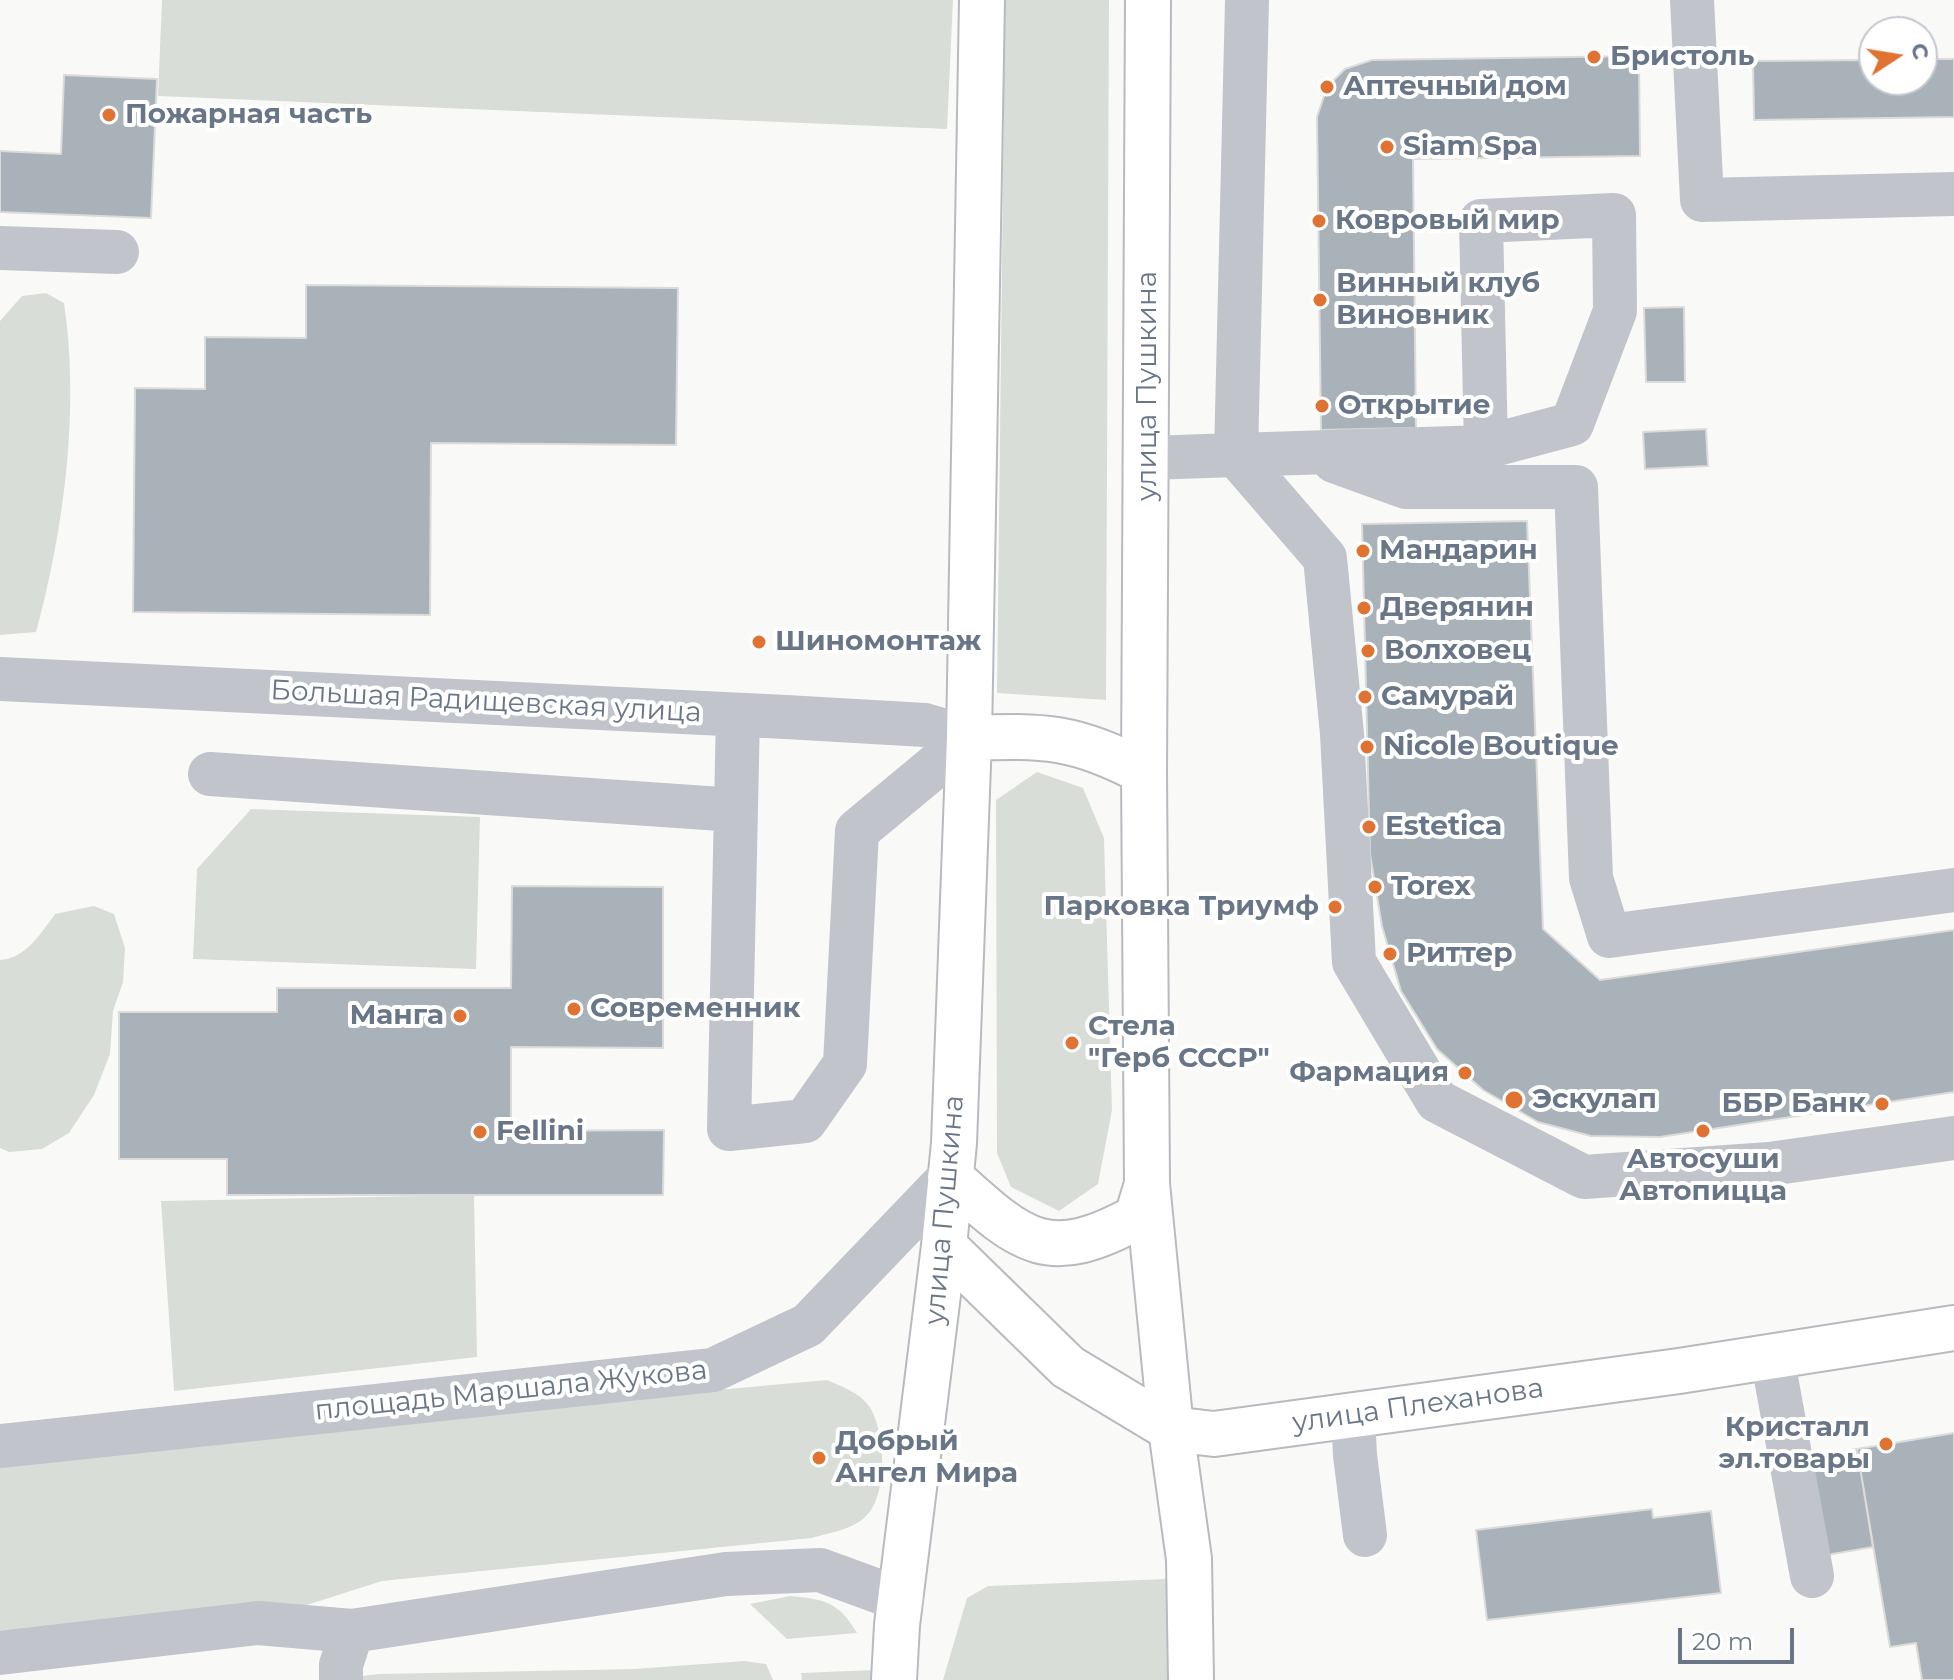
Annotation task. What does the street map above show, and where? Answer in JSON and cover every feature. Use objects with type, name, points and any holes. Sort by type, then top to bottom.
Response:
[{"type":"main road","name":"улица Пушкина","points":[[894,1680],[897,1625],[950,1177],[969,738],[982,0]]},
{"type":"main road","name":"улица Пушкина","points":[[1148,0],[1144,772],[1147,1184],[1171,1429],[1189,1559],[1191,1680]]},
{"type":"main road","points":[[969,738],[1029,736],[1061,739],[1110,754],[1144,772]]},
{"type":"main road","points":[[950,1177],[990,1213],[1022,1235],[1060,1245],[1110,1232],[1137,1217],[1147,1184]]},
{"type":"main road","name":"улица Плеханова","points":[[944,1246],[1068,1367],[1171,1429],[1214,1434],[1954,1328]]},
{"type":"street","points":[[1247,0],[1236,455],[1325,558],[1342,734],[1354,962],[1437,1101],[1584,1177],[1769,1164],[1954,1138]]},
{"type":"street","points":[[1692,0],[1702,200],[1954,194]]},
{"type":"street","points":[[1148,458],[1486,447],[1572,424],[1615,311],[1614,215],[1481,221],[1486,447]]},
{"type":"street","points":[[0,248],[117,252]]},
{"type":"street","points":[[1313,453],[1406,487],[1576,487],[1591,878],[1609,936],[1954,890]]},
{"type":"street","name":"Большая Радищевская улица","points":[[0,679],[925,725],[969,738]]},
{"type":"street","points":[[738,715],[729,1129],[805,1121],[845,1064],[857,831],[969,738]]},
{"type":"street","points":[[210,774],[736,810]]},
{"type":"street","name":"площадь Маршала Жукова","points":[[0,1446],[713,1370],[808,1325],[950,1177]]},
{"type":"street","points":[[1772,1356],[1812,1576]]},
{"type":"street","points":[[1353,1415],[1365,1535]]},
{"type":"street","points":[[0,1653],[258,1623],[352,1631],[726,1574],[820,1570],[902,1600]]},
{"type":"street","points":[[341,1680],[341,1665],[352,1631]]},
{"type":"shaded area","points":[[162,0],[953,0],[947,129],[158,96]]},
{"type":"shaded area","points":[[1005,0],[1109,0],[1106,700],[997,693]]},
{"type":"shaded area","points":[[46,293],[64,303],[69,343],[70,426],[61,511],[36,632],[0,635],[0,321],[22,296]]},
{"type":"shaded area","points":[[1037,772],[1083,788],[1104,838],[1112,1110],[1098,1184],[1059,1211],[1011,1187],[997,1153],[996,800]]},
{"type":"shaded area","points":[[251,809],[480,817],[476,969],[193,959],[197,869]]},
{"type":"shaded area","points":[[94,906],[114,914],[125,948],[123,982],[113,1011],[110,1054],[94,1095],[69,1133],[42,1149],[9,1152],[0,1148],[0,960],[9,959],[25,950],[55,914]]},
{"type":"shaded area","points":[[474,1195],[477,1357],[174,1391],[161,1201]]},
{"type":"shaded area","points":[[827,1380],[865,1401],[875,1417],[881,1447],[881,1480],[872,1508],[859,1522],[839,1531],[812,1538],[382,1581],[294,1609],[0,1631],[0,1455]]},
{"type":"shaded area","points":[[1167,1579],[1168,1680],[943,1680],[967,1598],[988,1586]]},
{"type":"shaded area","points":[[790,1596],[830,1604],[844,1615],[857,1633],[787,1639],[750,1604]]},
{"type":"shaded area","points":[[744,1661],[766,1664],[773,1680],[328,1680],[379,1674],[634,1669]]},
{"type":"shaded area","points":[[874,1670],[875,1680],[802,1680],[801,1673]]},
{"type":"building","points":[[1639,56],[1640,156],[1413,159],[1416,428],[1321,430],[1317,117],[1327,87],[1345,69],[1372,60]]},
{"type":"building","points":[[1938,59],[1954,59],[1954,117],[1754,120],[1753,61],[1858,60],[1858,96],[1938,96]]},
{"type":"building","name":"Пожарная часть","points":[[64,75],[157,79],[151,218],[0,212],[0,151],[61,154]]},
{"type":"building","points":[[306,285],[678,288],[676,445],[431,443],[430,615],[133,612],[135,388],[205,389],[205,337],[306,338]]},
{"type":"building","points":[[1684,307],[1685,382],[1646,382],[1644,308]]},
{"type":"building","points":[[1706,429],[1708,466],[1645,469],[1643,432]]},
{"type":"building","points":[[1527,521],[1543,929],[1600,980],[1954,930],[1954,1092],[1660,1137],[1591,1136],[1538,1122],[1483,1090],[1437,1049],[1401,991],[1382,926],[1370,854],[1362,524]]},
{"type":"building","points":[[512,886],[663,887],[663,1048],[511,1047],[511,1131],[664,1130],[663,1195],[227,1195],[227,1159],[119,1159],[119,1012],[277,1012],[277,988],[511,988]]},
{"type":"building","points":[[1954,1433],[1954,1680],[1922,1680],[1916,1643],[1890,1647],[1857,1449]]},
{"type":"building","points":[[1857,1449],[1873,1547],[1815,1557],[1798,1459]]},
{"type":"building","points":[[1652,1509],[1653,1518],[1711,1511],[1721,1593],[1487,1620],[1476,1530]]},
{"type":"place","name":"Бристоль","points":[[1594,57]]},
{"type":"place","name":"Аптечный дом","points":[[1327,87]]},
{"type":"place","name":"Пожарная часть","points":[[109,115]]},
{"type":"place","name":"Siam Spa","points":[[1387,147]]},
{"type":"place","name":"Ковровый мир","points":[[1319,221]]},
{"type":"place","name":"Винный клуб Виновник","points":[[1320,300]]},
{"type":"place","name":"Открытие","points":[[1322,406]]},
{"type":"place","name":"Мандарин","points":[[1363,551]]},
{"type":"place","name":"Дверянин","points":[[1364,608]]},
{"type":"place","name":"Шиномонтаж","points":[[759,642]]},
{"type":"place","name":"Волховец","points":[[1368,651]]},
{"type":"place","name":"Самурай","points":[[1365,697]]},
{"type":"place","name":"Nicole Boutique","points":[[1367,747]]},
{"type":"place","name":"Estetica","points":[[1369,827]]},
{"type":"place","name":"Torex","points":[[1375,887]]},
{"type":"place","name":"Парковка Триумф","points":[[1335,907]]},
{"type":"place","name":"Риттер","points":[[1390,954]]},
{"type":"place","name":"Современник","points":[[574,1009]]},
{"type":"place","name":"Манга","points":[[460,1016]]},
{"type":"place","name":"Стела \"Герб СССР\"","points":[[1072,1043]]},
{"type":"place","name":"Фармация","points":[[1465,1073]]},
{"type":"place","name":"Эскулап","points":[[1514,1100]]},
{"type":"place","name":"ББР Банк","points":[[1882,1104]]},
{"type":"place","name":"Автосуши Автопицца","points":[[1703,1131]]},
{"type":"place","name":"Fellini","points":[[480,1132]]},
{"type":"place","name":"Кристалл эл.товары","points":[[1886,1444]]},
{"type":"place","name":"Добрый Ангел Мира","points":[[819,1458]]}]
